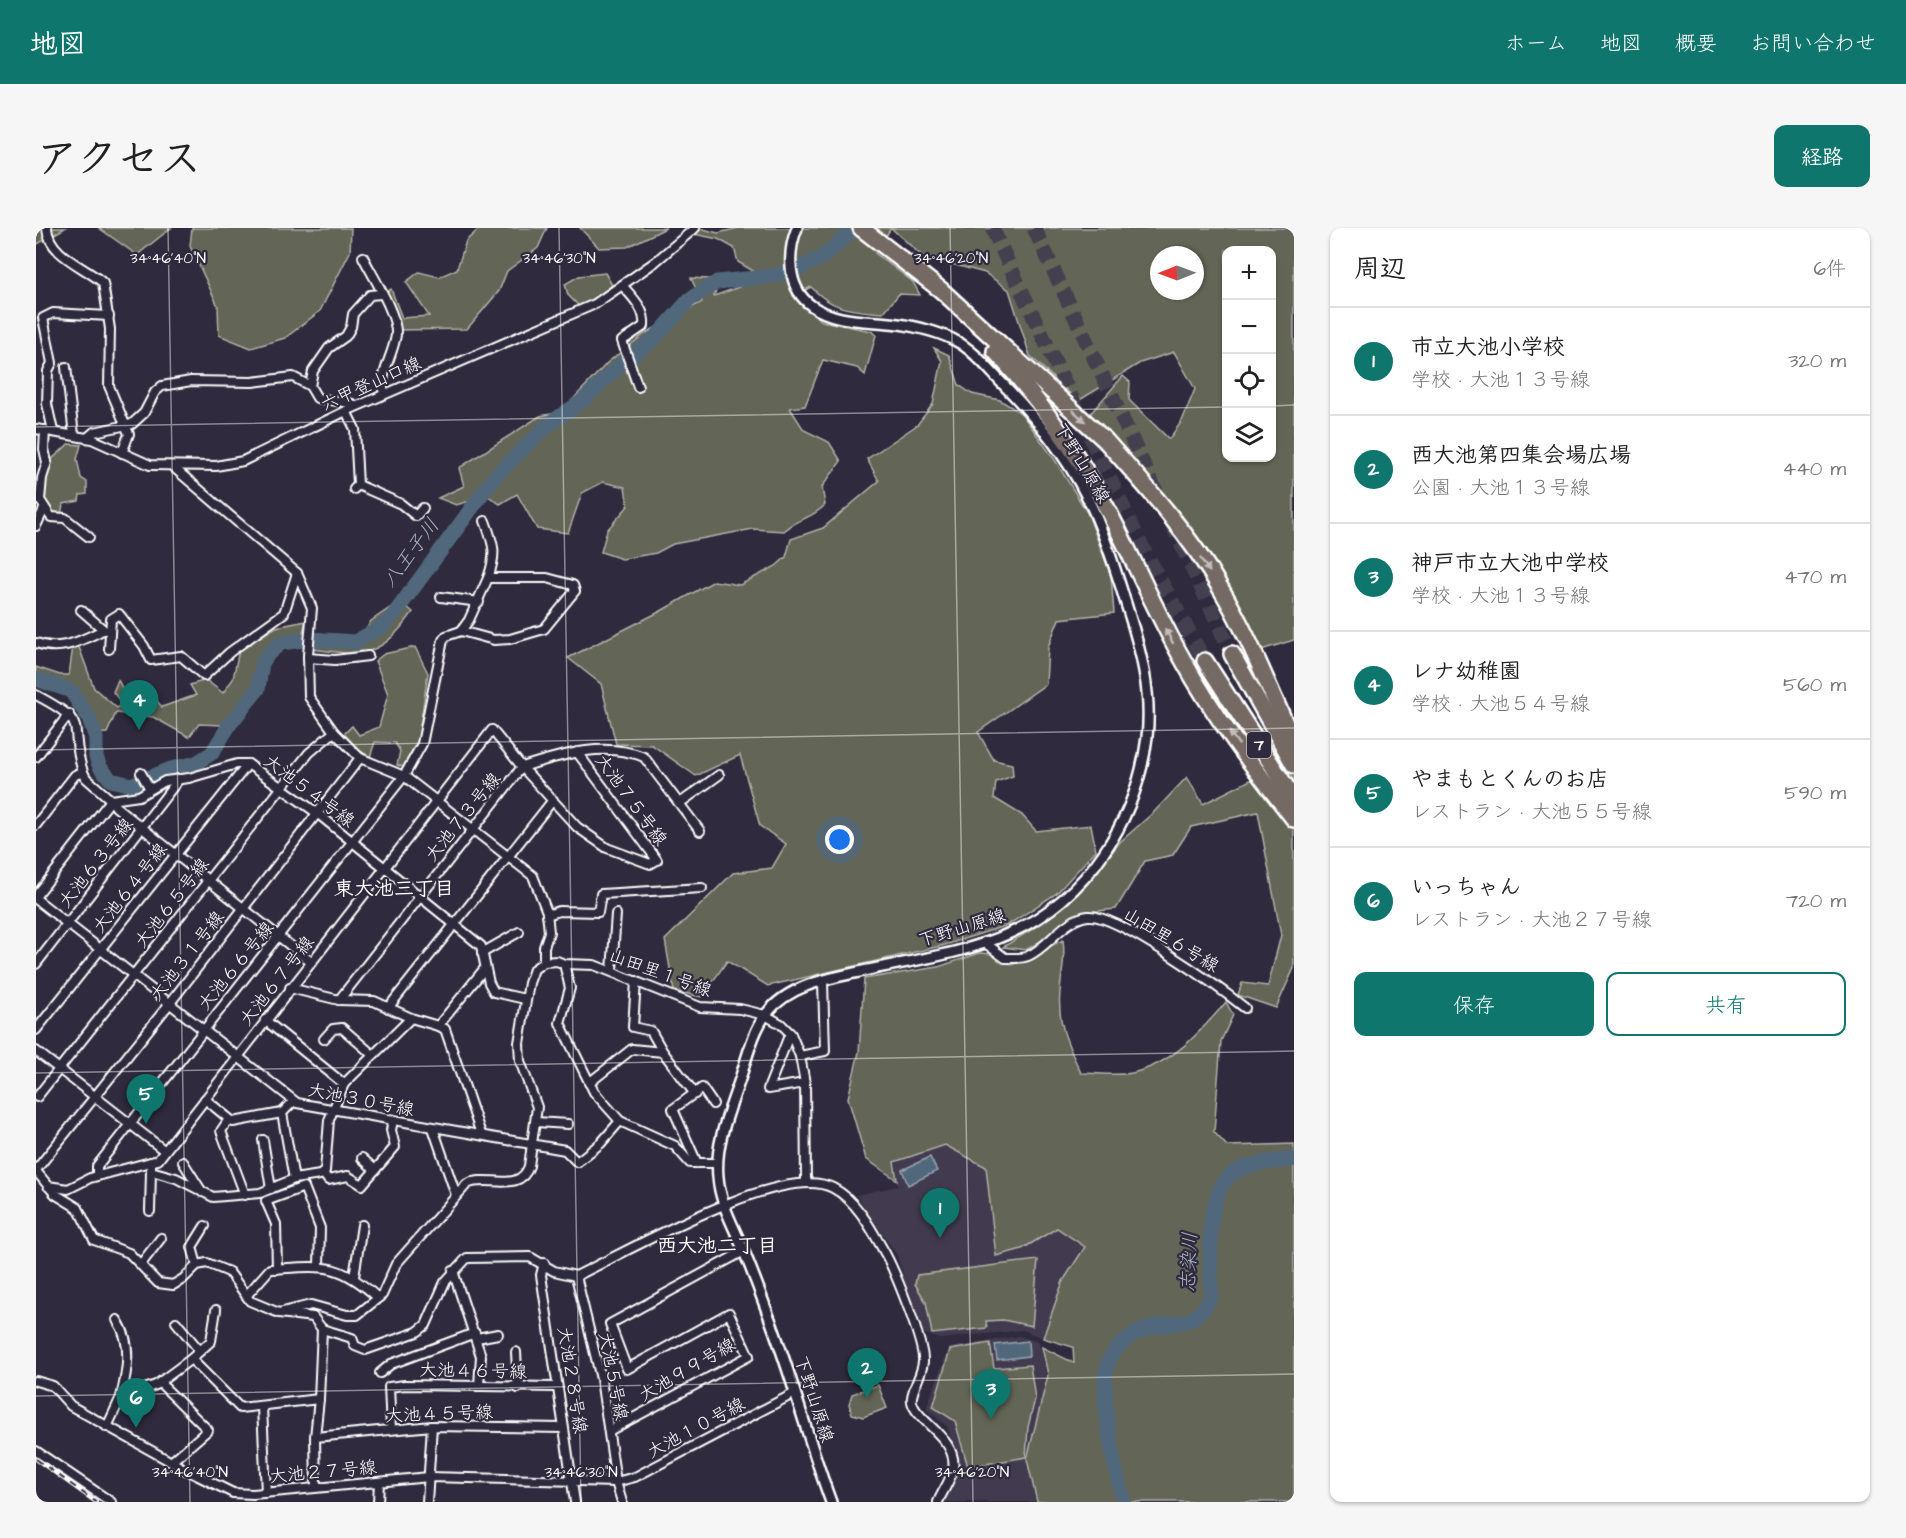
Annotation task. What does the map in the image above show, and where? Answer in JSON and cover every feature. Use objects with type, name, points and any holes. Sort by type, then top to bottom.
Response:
[{"type":"highway","points":[[861,228],[941,290],[1105,440],[1130,467],[1220,587],[1258,661],[1294,743]]},
{"type":"highway","points":[[941,290],[1017,375],[1070,446],[1096,488],[1153,606],[1198,687],[1294,819]]},
{"type":"highway","name":"7","points":[[1232,654],[1294,765]]},
{"type":"highway","name":"7","points":[[1205,661],[1294,800]]},
{"type":"street","points":[[47,228],[53,245],[85,273],[103,283],[109,316],[109,386],[129,434],[122,453]]},
{"type":"street","name":"六甲登山口線","points":[[36,429],[87,438],[150,465],[216,466],[243,461],[356,406],[595,304],[694,228]]},
{"type":"street","name":"下野山原線","points":[[797,228],[792,241],[790,265],[794,281],[803,297],[814,308],[858,321],[902,324],[959,342],[999,379],[1038,423],[1093,510],[1135,632],[1147,677],[1148,730],[1142,773],[1125,821],[1099,862],[1059,902],[1011,933],[955,951],[823,981],[797,990],[765,1015],[734,1098],[719,1145],[717,1163],[723,1205],[744,1251],[831,1502]]},
{"type":"street","points":[[363,256],[388,306],[396,333],[381,382],[384,394]]},
{"type":"street","points":[[622,285],[638,304],[645,318],[644,326],[622,341],[638,387]]},
{"type":"street","points":[[310,386],[313,371],[329,348],[346,336],[351,327],[353,314],[370,295],[381,294]]},
{"type":"street","points":[[89,537],[78,525],[65,518],[51,517],[44,510],[40,500],[42,478],[47,462],[44,449],[49,431],[48,371],[52,363],[43,318],[53,313],[109,316]]},
{"type":"street","points":[[66,367],[74,435]]},
{"type":"street","points":[[87,438],[94,432],[126,426],[144,413],[155,392],[162,386],[194,382],[252,382],[293,377],[310,386],[317,398],[334,403],[352,403],[356,406]]},
{"type":"street","points":[[57,392],[69,390]]},
{"type":"street","points":[[346,411],[355,429],[356,487],[400,504],[416,516],[423,508]]},
{"type":"street","points":[[172,467],[297,573],[312,608],[308,646],[309,697],[334,732],[360,758],[404,776],[532,876],[547,915],[549,932],[544,947],[544,962],[534,969],[525,999],[519,1043],[520,1060],[537,1107],[527,1172],[521,1178],[499,1183],[475,1180],[456,1195],[396,1264],[378,1298],[357,1315],[347,1315],[311,1305],[279,1313]]},
{"type":"street","points":[[36,526],[44,510]]},
{"type":"street","points":[[486,521],[494,546],[494,560],[479,602],[460,631],[494,640],[510,639],[544,628],[565,606],[574,589],[573,585],[547,578],[488,578]]},
{"type":"street","points":[[36,643],[54,647],[71,645],[105,631],[111,619],[119,614],[144,646],[150,660],[181,656],[204,676],[230,652],[284,613],[297,573]]},
{"type":"street","points":[[441,597],[479,602]]},
{"type":"street","points":[[81,610],[105,631],[109,649]]},
{"type":"street","name":"大池６６号線","points":[[97,1176],[98,1166],[353,844],[404,776],[422,744],[443,640],[446,636],[460,631]]},
{"type":"street","points":[[308,658],[336,660],[368,656]]},
{"type":"street","points":[[36,695],[69,714],[75,721],[83,772],[86,778],[175,855],[311,962]]},
{"type":"street","points":[[36,757],[69,714]]},
{"type":"street","name":"大池７５号線","points":[[492,730],[522,767],[577,827],[608,848],[650,864],[657,860],[577,752],[522,767]]},
{"type":"street","name":"大池６７号線","points":[[48,1186],[68,1189],[97,1176],[158,1160],[492,730]]},
{"type":"street","name":"大池６５号線","points":[[37,1097],[309,753],[334,732]]},
{"type":"street","points":[[577,752],[605,749],[630,751],[644,757],[700,831]]},
{"type":"street","name":"大池３１号線","points":[[36,1170],[170,1003],[360,758]]},
{"type":"street","name":"大池５４号線","points":[[111,800],[139,796],[165,781],[237,764],[248,764],[317,813],[353,844],[455,923],[481,946],[483,953]]},
{"type":"street","name":"大池６４号線","points":[[36,1030],[248,764]]},
{"type":"street","name":"大池７３号線","points":[[339,1000],[522,767]]},
{"type":"street","points":[[36,825],[75,775],[83,772]]},
{"type":"street","points":[[141,773],[150,788]]},
{"type":"street","points":[[680,803],[719,775]]},
{"type":"street","name":"大池６３号線","points":[[36,964],[179,779]]},
{"type":"street","points":[[36,898],[111,800]]},
{"type":"street","points":[[388,1008],[553,800]]},
{"type":"street","points":[[547,915],[559,911],[598,912],[601,894],[702,888]]},
{"type":"street","name":"大池３０号線","points":[[36,898],[294,1101],[393,1121],[481,1134],[565,1150],[577,1162],[601,1143],[620,1121]]},
{"type":"street","points":[[612,971],[616,914]]},
{"type":"street","name":"山田里６号線","points":[[984,942],[1005,958],[1028,956],[1061,929],[1088,916],[1113,921],[1221,988],[1245,1008]]},
{"type":"street","points":[[519,932],[483,953],[485,968],[494,992],[525,999]]},
{"type":"street","name":"山田里１号線","points":[[544,962],[594,965],[700,1006],[740,1009],[765,1015]]},
{"type":"street","points":[[564,964],[570,988],[560,1023],[589,1083],[620,1121],[675,1146],[690,1163],[717,1163]]},
{"type":"street","points":[[438,1026],[485,968]]},
{"type":"street","points":[[636,981],[633,1027],[651,1031],[663,1052],[695,1094]]},
{"type":"street","points":[[800,1056],[825,1051],[823,981]]},
{"type":"street","points":[[290,988],[339,1000],[374,1001],[411,1018],[445,1029],[481,1134]]},
{"type":"street","points":[[765,1015],[790,1033],[796,1042],[800,1056],[805,1083],[806,1181]]},
{"type":"street","points":[[323,1173],[329,1120],[344,1084],[411,1018]]},
{"type":"street","points":[[265,1020],[344,1084]]},
{"type":"street","points":[[324,1039],[333,1029],[342,1028],[373,1056]]},
{"type":"street","points":[[790,1033],[768,1089],[805,1083]]},
{"type":"street","points":[[589,1083],[632,1049],[641,1048],[663,1052]]},
{"type":"street","points":[[36,1051],[165,1151]]},
{"type":"street","points":[[697,1163],[673,1109],[702,1088],[713,1104]]},
{"type":"street","points":[[205,1100],[233,1122],[282,1113],[294,1101]]},
{"type":"street","points":[[282,1113],[294,1179]]},
{"type":"street","points":[[229,1119],[220,1131],[245,1196]]},
{"type":"street","points":[[323,1173],[328,1180],[348,1176],[362,1185],[395,1147],[391,1130],[393,1121]]},
{"type":"street","points":[[536,1122],[568,1124]]},
{"type":"street","points":[[433,1128],[456,1195]]},
{"type":"street","points":[[263,1140],[271,1189]]},
{"type":"street","points":[[362,1158],[375,1170]]},
{"type":"street","points":[[150,1211],[151,1162]]},
{"type":"street","points":[[183,1162],[203,1193]]},
{"type":"street","points":[[36,1170],[55,1194],[78,1208],[94,1240],[129,1253],[151,1278],[164,1286],[183,1280],[197,1265],[207,1263],[229,1272],[250,1300],[279,1313],[313,1317],[322,1329],[352,1338],[355,1346],[365,1350],[417,1332],[426,1325],[437,1296],[453,1271],[466,1258],[530,1257],[544,1263],[554,1271],[576,1276],[723,1205],[786,1184],[806,1181],[833,1187],[851,1202],[864,1218],[892,1266],[923,1356],[912,1398],[913,1405],[942,1435],[953,1461],[953,1468],[938,1502]]},
{"type":"street","points":[[151,1171],[176,1178],[213,1197],[245,1196],[271,1189],[294,1179],[323,1173]]},
{"type":"street","points":[[277,1269],[276,1224],[266,1201],[304,1187],[320,1228],[319,1266]]},
{"type":"street","points":[[354,1277],[362,1225]]},
{"type":"street","points":[[197,1265],[192,1247],[205,1226]]},
{"type":"street","points":[[141,1264],[161,1238]]},
{"type":"street","name":"大池９９号線","points":[[609,1431],[749,1356],[729,1313],[627,1368],[610,1324],[744,1251]]},
{"type":"street","name":"大池２８号線","points":[[544,1263],[541,1275],[575,1502]]},
{"type":"street","points":[[247,1295],[270,1269],[319,1266],[348,1272],[378,1298]]},
{"type":"street","points":[[453,1271],[481,1356],[479,1385]]},
{"type":"street","name":"大池５号線","points":[[576,1276],[601,1379],[616,1482],[622,1502]]},
{"type":"street","points":[[121,1397],[160,1383],[211,1341],[216,1310]]},
{"type":"street","points":[[107,1427],[121,1397],[127,1372],[127,1350],[123,1329],[117,1320]]},
{"type":"street","points":[[176,1322],[200,1351]]},
{"type":"street","points":[[316,1487],[315,1437],[322,1329]]},
{"type":"street","points":[[380,1373],[400,1361],[476,1336],[498,1334]]},
{"type":"street","points":[[516,1352],[518,1388]]},
{"type":"street","points":[[191,1359],[240,1408],[319,1399]]},
{"type":"street","name":"大池２７号線","points":[[36,1381],[53,1386],[71,1406],[171,1462],[232,1493],[253,1498],[266,1493],[316,1487],[429,1477],[572,1480]]},
{"type":"street","points":[[160,1383],[208,1430],[171,1462]]},
{"type":"street","name":"大池４６号線","points":[[391,1429],[389,1387],[479,1385],[518,1388],[556,1387]]},
{"type":"street","name":"大池１０号線","points":[[572,1480],[616,1482],[635,1477],[795,1393]]},
{"type":"street","points":[[262,1407],[266,1493]]},
{"type":"street","points":[[428,1502],[432,1426]]},
{"type":"street","name":"大池４５号線","points":[[315,1437],[432,1426],[563,1428]]},
{"type":"street","points":[[36,1451],[111,1502]]},
{"type":"street","points":[[378,1502],[379,1482]]},
{"type":"shaded area","points":[[946,1145],[986,1167],[996,1256],[1022,1249],[1058,1228],[1085,1247],[1063,1281],[1043,1338],[1023,1330],[940,1339],[921,1332],[897,1255],[856,1195],[898,1186],[894,1162]]},
{"type":"shaded area","points":[[1019,1336],[1038,1342],[1046,1374],[1045,1412],[1030,1465],[1035,1502],[945,1502],[960,1467],[947,1426],[926,1409],[949,1348]]},
{"type":"green space","points":[[36,228],[65,228],[36,245]]},
{"type":"green space","points":[[99,228],[171,228],[137,255]]},
{"type":"green space","points":[[192,228],[351,228],[350,252],[320,311],[285,338],[251,348],[219,335],[218,306],[190,246]]},
{"type":"green space","points":[[480,228],[547,228],[538,248],[507,271],[499,291],[467,329],[397,330],[387,292],[391,289],[402,318],[429,316],[406,282],[419,272],[439,277],[457,269],[466,241]]},
{"type":"green space","points":[[580,228],[666,228],[627,247],[599,248]]},
{"type":"green space","points":[[699,228],[718,233],[739,228],[891,228],[875,253],[913,282],[920,295],[899,294],[883,313],[852,310],[835,305],[811,287],[793,296],[822,321],[871,331],[876,335],[865,375],[857,368],[823,360],[805,406],[790,408],[804,430],[829,442],[841,461],[822,487],[825,505],[784,531],[753,529],[673,544],[656,553],[622,559],[601,552],[607,530],[628,506],[625,487],[603,482],[582,493],[568,533],[537,529],[517,494],[500,504],[488,496],[456,505],[438,498],[464,486],[459,468],[540,416],[561,412],[608,362],[646,333],[702,302],[691,278],[709,279],[717,287],[714,296],[742,286],[755,272],[738,262],[734,248],[718,239],[694,234]]},
{"type":"green space","points":[[891,228],[1294,228],[1294,640],[1261,650],[1235,597],[1180,514],[1090,414],[1123,376],[1130,382],[1129,400],[1169,439],[1182,421],[1195,389],[1174,352],[1140,363],[1078,401],[1030,356],[1009,290],[985,273],[922,256]]},
{"type":"green space","points":[[605,273],[612,285],[599,298],[580,307],[568,295],[565,284],[579,276]]},
{"type":"green space","points":[[934,348],[949,355],[959,385],[972,394],[1000,400],[1021,413],[1055,460],[1088,514],[1111,576],[1114,613],[1059,619],[1048,647],[1046,684],[978,732],[994,760],[1012,764],[1013,776],[996,782],[994,798],[1022,815],[1036,831],[1091,825],[1096,850],[1057,893],[1008,925],[945,945],[768,986],[727,961],[702,997],[674,991],[665,940],[733,873],[772,868],[786,844],[760,826],[740,755],[696,776],[652,745],[616,744],[601,684],[568,658],[661,611],[714,581],[740,585],[776,566],[786,557],[791,539],[823,528],[879,481],[867,459],[917,425],[933,404],[942,361]]},
{"type":"green space","points":[[68,444],[81,445],[77,459],[81,478],[87,482],[87,494],[80,495],[79,501],[63,504],[61,515],[50,515],[43,495],[43,473],[50,461]]},
{"type":"green space","points":[[400,601],[413,612],[390,639],[380,646],[358,653],[311,649],[313,634],[353,639],[364,633],[371,621]]},
{"type":"green space","points":[[306,621],[302,636],[277,641],[262,676],[223,725],[199,724],[189,737],[153,717],[116,713],[107,733],[97,734],[87,709],[76,694],[36,676],[36,667],[60,675],[69,675],[73,646],[79,647],[94,688],[117,708],[122,704],[113,692],[118,680],[129,701],[154,697],[162,707],[196,695],[190,685],[206,680],[223,693],[233,679],[239,650],[276,627]]},
{"type":"green space","points":[[415,647],[428,673],[418,740],[403,767],[397,765],[400,751],[395,743],[375,742],[370,757],[359,750],[344,734],[352,726],[359,735],[379,727],[388,694],[375,661],[384,654]]},
{"type":"green space","points":[[1294,758],[1294,968],[1276,1008],[1238,995],[1242,983],[1268,986],[1281,935],[1258,812],[1191,827],[1173,855],[1145,861],[1116,909],[1088,912],[1026,950],[1003,947],[1043,923],[1084,888],[1120,842],[1154,812],[1187,777],[1203,804]]},
{"type":"green space","points":[[1063,940],[1060,1014],[1068,1044],[1081,1073],[1126,1074],[1147,1069],[1185,1045],[1226,1002],[1233,1015],[1221,1041],[1214,1132],[1227,1146],[1294,1144],[1294,1502],[1037,1502],[1027,1459],[1048,1375],[1042,1347],[1074,1363],[1073,1347],[1043,1338],[1063,1281],[1085,1247],[1057,1228],[1022,1249],[996,1256],[986,1167],[945,1145],[894,1162],[897,1180],[866,1159],[848,1098],[859,1052],[864,979],[938,967],[980,953],[993,954],[1012,965]]},
{"type":"green space","points":[[1038,1260],[1032,1326],[1003,1320],[986,1321],[987,1328],[932,1334],[926,1302],[915,1284],[917,1275]]},
{"type":"green space","points":[[990,1343],[994,1368],[1030,1365],[1035,1399],[1028,1427],[1026,1457],[968,1467],[955,1421],[933,1407],[950,1350]]},
{"type":"green space","points":[[878,1385],[887,1408],[863,1417],[852,1414],[849,1404],[852,1394]]},
{"type":"water","points":[[930,1157],[937,1171],[908,1185],[902,1170]]},
{"type":"water","points":[[1028,1341],[1029,1356],[997,1360],[995,1345]]},
{"type":"waterway","name":"八王子川","points":[[36,679],[71,691],[89,718],[96,738],[96,757],[100,767],[111,780],[131,785],[171,769],[196,763],[212,753],[230,724],[258,689],[262,663],[269,653],[281,643],[310,639],[355,642],[383,626],[395,613],[496,475],[549,424],[581,402],[619,366],[655,338],[690,299],[717,282],[773,276],[800,268],[824,256],[855,228]]},
{"type":"waterway","name":"志染川","points":[[1124,1502],[1112,1452],[1106,1410],[1106,1374],[1109,1361],[1124,1341],[1135,1334],[1157,1326],[1191,1319],[1205,1307],[1211,1296],[1210,1245],[1214,1208],[1219,1192],[1227,1179],[1239,1170],[1252,1165],[1294,1159]]},
{"type":"tunnel","points":[[992,228],[1139,541],[1205,661]]},
{"type":"tunnel","points":[[1034,228],[1159,498]]},
{"type":"tunnel","points":[[1171,522],[1232,654]]},
{"type":"railway","points":[[36,1459],[96,1502]]},
{"type":"place","name":"レナ幼稚園","points":[[139,730]]},
{"type":"place","name":"やまもとくんのお店","points":[[146,1124]]},
{"type":"place","name":"市立大池小学校","points":[[940,1238]]},
{"type":"place","name":"西大池第四集会場広場","points":[[867,1398]]},
{"type":"place","name":"神戸市立大池中学校","points":[[991,1419]]},
{"type":"place","name":"いっちゃん","points":[[136,1428]]},
{"type":"district","name":"東大池三丁目","points":[[394,889]]},
{"type":"district","name":"西大池二丁目","points":[[717,1246]]}]
